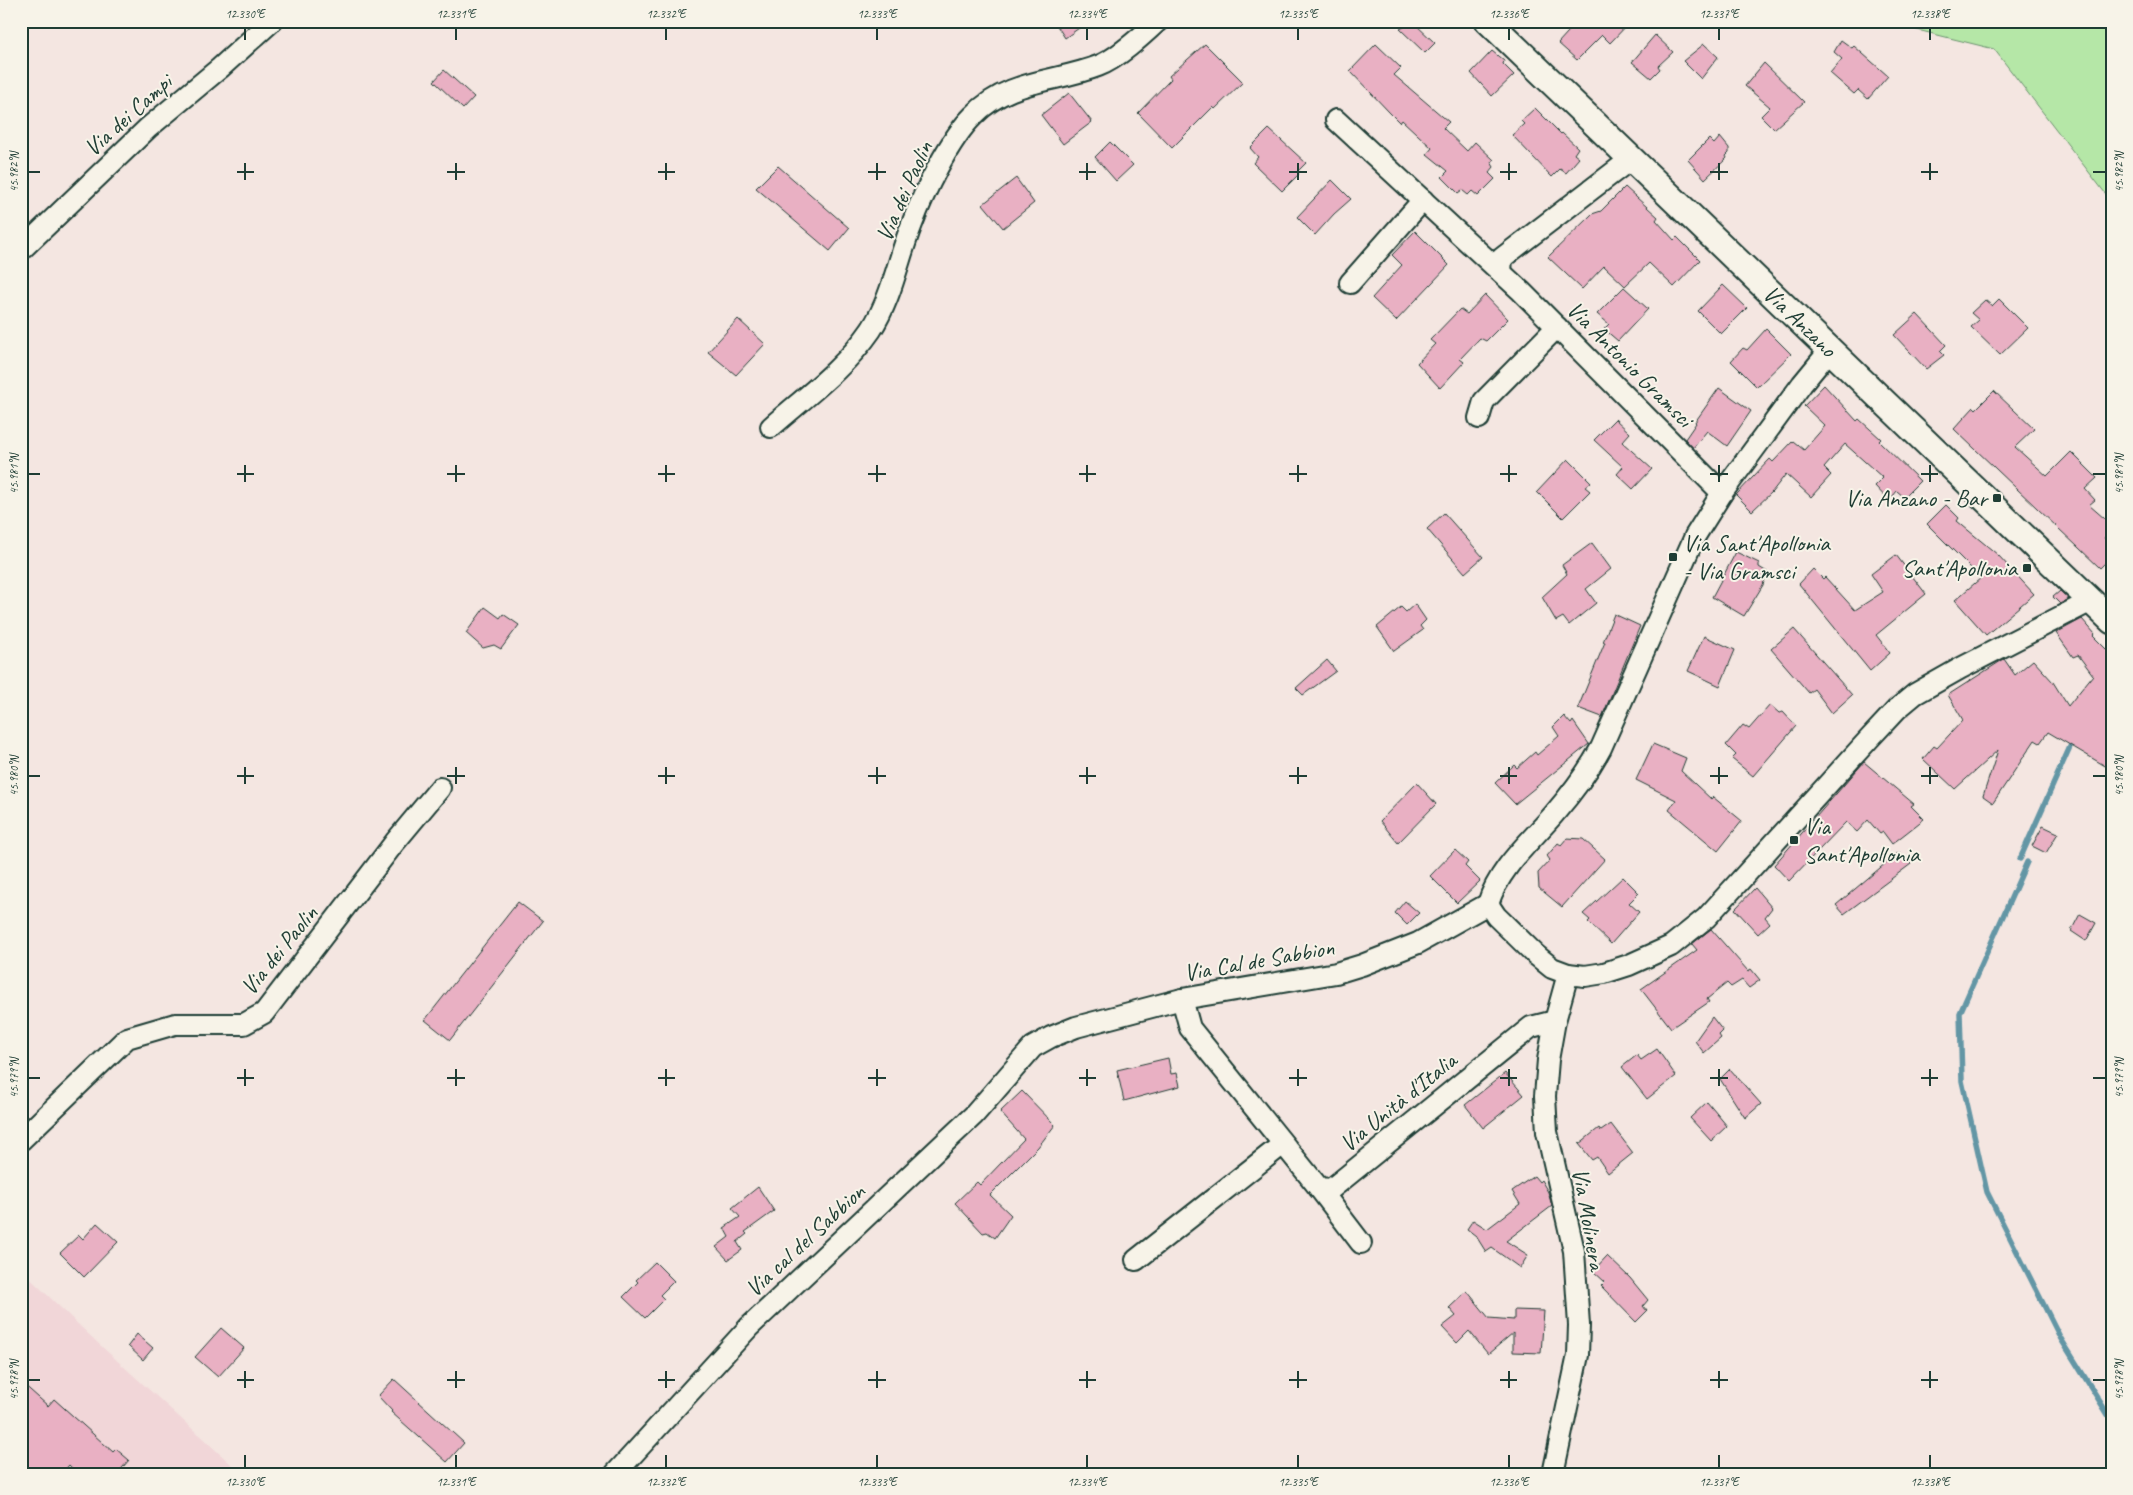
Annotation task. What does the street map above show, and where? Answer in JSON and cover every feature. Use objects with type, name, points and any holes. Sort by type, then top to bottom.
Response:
[{"type":"main road","name":"Via Anzano","points":[[1488,21],[2112,620]]},
{"type":"street","name":"Via dei Campi","points":[[21,250],[148,128],[220,68],[272,21]]},
{"type":"street","name":"Via dei Paolin","points":[[771,428],[850,356],[871,329],[889,294],[912,224],[932,179],[953,143],[973,116],[1000,95],[1029,83],[1100,66],[1139,39],[1158,21]]},
{"type":"street","name":"Via Antonio Gramsci","points":[[1336,120],[1501,272],[1722,493]]},
{"type":"street","points":[[1501,272],[1502,258],[1631,159]]},
{"type":"street","points":[[1350,283],[1423,200]]},
{"type":"street","points":[[1479,418],[1484,402],[1557,327]]},
{"type":"street","points":[[1830,350],[1802,384],[1722,493],[1695,536],[1680,566],[1602,748],[1585,776],[1511,862],[1493,889],[1488,904],[1496,916],[1536,955],[1552,968],[1568,974],[1586,976],[1604,973],[1629,965],[1671,946],[1688,934],[1719,904],[1874,733],[1915,694],[2091,601]]},
{"type":"street","name":"Via dei Paolin","points":[[21,1140],[127,1038],[174,1024],[244,1024],[264,1013],[395,842],[440,788]]},
{"type":"street","name":"Via Cal de Sabbion","points":[[1033,1048],[1051,1037],[1076,1027],[1182,999],[1241,987],[1336,973],[1362,965],[1418,943],[1488,904]]},
{"type":"street","name":"Via Molinera","points":[[1553,1474],[1578,1355],[1579,1325],[1574,1251],[1547,1132],[1545,1096],[1548,1060],[1555,1021],[1568,974]]},
{"type":"street","points":[[1182,999],[1190,1028],[1361,1243]]},
{"type":"street","name":"Via Unità d'Italia","points":[[1319,1188],[1331,1188],[1531,1027],[1555,1021]]},
{"type":"street","name":"Via cal del Sabbion","points":[[615,1474],[749,1327],[974,1115],[1033,1048]]},
{"type":"street","points":[[1136,1260],[1283,1144]]},
{"type":"shaded area","points":[[21,1270],[100,1345],[242,1474],[21,1474]]},
{"type":"green space","points":[[1881,21],[2112,21],[2112,202],[1994,49]]},
{"type":"building","points":[[1054,21],[1089,21],[1065,38]]},
{"type":"building","points":[[1578,21],[1631,21],[1610,43],[1602,35],[1577,60],[1558,43]]},
{"type":"building","points":[[1413,22],[1435,43],[1425,53],[1400,29]]},
{"type":"building","points":[[1655,35],[1673,52],[1658,66],[1660,69],[1651,78],[1632,62]]},
{"type":"building","points":[[1841,40],[1852,48],[1854,46],[1888,76],[1868,99],[1858,90],[1854,94],[1830,73],[1842,59],[1834,52]]},
{"type":"building","points":[[1205,44],[1243,82],[1215,109],[1213,107],[1172,148],[1138,113],[1171,79],[1169,76]]},
{"type":"building","points":[[1376,44],[1401,68],[1394,75],[1449,122],[1443,128],[1467,151],[1475,142],[1494,160],[1491,162],[1494,167],[1489,173],[1495,179],[1478,196],[1472,191],[1468,195],[1462,190],[1458,193],[1442,177],[1448,171],[1427,154],[1432,148],[1402,120],[1400,123],[1350,71]]},
{"type":"building","points":[[1704,44],[1718,57],[1701,79],[1683,61]]},
{"type":"building","points":[[1492,51],[1504,61],[1503,64],[1514,75],[1492,96],[1471,73]]},
{"type":"building","points":[[1764,63],[1804,102],[1774,129],[1761,116],[1770,107],[1745,86]]},
{"type":"building","points":[[444,70],[474,97],[463,109],[434,81]]},
{"type":"building","points":[[1069,93],[1092,122],[1063,144],[1041,115]]},
{"type":"building","points":[[1535,108],[1578,148],[1574,154],[1579,158],[1566,173],[1560,169],[1552,177],[1512,135],[1524,124],[1521,121]]},
{"type":"building","points":[[1269,129],[1306,163],[1297,172],[1299,174],[1282,191],[1253,163],[1258,157],[1250,148]]},
{"type":"building","points":[[1720,137],[1729,148],[1729,153],[1726,156],[1727,158],[1705,179],[1688,160],[1709,139],[1714,144]]},
{"type":"building","points":[[1110,142],[1133,165],[1116,181],[1095,157]]},
{"type":"building","points":[[778,166],[849,228],[830,251],[756,188]]},
{"type":"building","points":[[1016,178],[1034,203],[1003,228],[983,204]]},
{"type":"building","points":[[1332,180],[1351,199],[1315,235],[1297,217]]},
{"type":"building","points":[[1625,187],[1658,217],[1656,220],[1674,240],[1677,237],[1700,260],[1674,287],[1649,263],[1625,286],[1604,266],[1582,289],[1548,257],[1592,214],[1601,211]]},
{"type":"building","points":[[1415,231],[1449,265],[1396,321],[1372,298],[1402,265],[1392,255]]},
{"type":"building","points":[[1723,285],[1747,308],[1721,334],[1698,311]]},
{"type":"building","points":[[1624,287],[1648,309],[1618,341],[1604,329],[1609,324],[1597,314]]},
{"type":"building","points":[[1485,295],[1508,319],[1486,341],[1480,338],[1460,359],[1464,362],[1440,388],[1417,363],[1435,344],[1430,340],[1460,309],[1467,314]]},
{"type":"building","points":[[1999,299],[2028,328],[2000,355],[1971,327],[1979,320],[1971,313],[1985,300],[1992,306]]},
{"type":"building","points":[[1917,314],[1946,345],[1940,351],[1944,355],[1926,369],[1894,335]]},
{"type":"building","points":[[738,319],[765,344],[736,375],[708,352]]},
{"type":"building","points":[[1766,329],[1791,354],[1757,387],[1731,361],[1743,348],[1747,350]]},
{"type":"building","points":[[1824,385],[1857,421],[1859,419],[1881,439],[1879,441],[1920,481],[1904,497],[1897,491],[1889,501],[1875,486],[1883,478],[1845,444],[1824,468],[1831,475],[1811,497],[1786,474],[1772,492],[1752,511],[1736,495],[1770,459],[1773,462],[1793,441],[1804,450],[1825,426],[1804,406]]},
{"type":"building","points":[[1719,388],[1751,411],[1727,446],[1707,431],[1693,448],[1685,439]]},
{"type":"building","points":[[1994,391],[2034,429],[2015,447],[2047,476],[2071,452],[2097,478],[2085,489],[2095,500],[2089,505],[2112,525],[2112,530],[2104,538],[2112,545],[2112,556],[2100,568],[1954,429],[1974,407],[1976,409]]},
{"type":"building","points":[[1615,419],[1630,433],[1622,442],[1652,469],[1633,489],[1617,474],[1623,467],[1594,440]]},
{"type":"building","points":[[1568,459],[1591,482],[1585,487],[1590,491],[1563,518],[1537,492]]},
{"type":"building","points":[[1946,505],[1959,518],[1957,521],[1998,555],[2034,594],[1986,635],[1955,600],[1981,578],[1927,524]]},
{"type":"building","points":[[1444,513],[1483,557],[1465,573],[1427,529]]},
{"type":"building","points":[[1592,543],[1611,569],[1586,589],[1596,603],[1569,625],[1563,617],[1556,621],[1542,597],[1567,574],[1562,565]]},
{"type":"building","points":[[1736,552],[1759,563],[1759,567],[1767,572],[1763,585],[1744,616],[1712,597]]},
{"type":"building","points":[[1896,555],[1926,594],[1876,635],[1890,653],[1870,671],[1799,584],[1813,569],[1823,579],[1825,577],[1855,610],[1883,592],[1871,574]]},
{"type":"building","points":[[2060,591],[2069,599],[2060,604],[2053,597]]},
{"type":"building","points":[[1415,604],[1426,620],[1420,626],[1423,630],[1394,651],[1377,627],[1401,607],[1406,612]]},
{"type":"building","points":[[485,607],[500,618],[503,614],[519,625],[501,649],[494,645],[483,648],[466,633]]},
{"type":"building","points":[[1614,614],[1640,626],[1602,717],[1578,708],[1605,642],[1603,642]]},
{"type":"building","points":[[2082,619],[2095,634],[2093,636],[2112,655],[2112,770],[2048,732],[2040,743],[2035,740],[1993,803],[1983,796],[1998,750],[1955,789],[1923,759],[1934,746],[1937,748],[1963,720],[1948,695],[2004,659],[2015,675],[2033,660],[2053,682],[2068,706],[2093,675],[2078,655],[2073,657],[2056,633]]},
{"type":"building","points":[[1794,629],[1852,695],[1832,713],[1814,689],[1809,693],[1771,649]]},
{"type":"building","points":[[1704,636],[1735,650],[1720,686],[1688,671]]},
{"type":"building","points":[[1327,660],[1336,671],[1303,695],[1296,688]]},
{"type":"building","points":[[1770,705],[1779,713],[1783,712],[1796,726],[1753,776],[1732,759],[1736,755],[1726,745],[1743,725],[1749,729]]},
{"type":"building","points":[[1564,716],[1571,724],[1573,721],[1589,744],[1515,804],[1495,783],[1514,765],[1517,768],[1535,752],[1537,755],[1559,736],[1553,727]]},
{"type":"building","points":[[1653,744],[1686,758],[1681,771],[1711,799],[1713,797],[1742,821],[1718,851],[1669,810],[1676,800],[1636,780]]},
{"type":"building","points":[[1864,762],[1914,804],[1911,806],[1924,819],[1892,844],[1883,832],[1880,834],[1868,820],[1857,832],[1846,822],[1789,881],[1774,865]]},
{"type":"building","points":[[1417,783],[1436,804],[1398,843],[1380,821]]},
{"type":"building","points":[[2043,826],[2058,833],[2046,853],[2032,846]]},
{"type":"building","points":[[1567,838],[1583,839],[1605,859],[1562,907],[1539,888],[1538,873],[1550,860],[1547,856],[1558,843],[1561,845]]},
{"type":"building","points":[[1455,850],[1468,862],[1465,866],[1480,881],[1457,903],[1430,876]]},
{"type":"building","points":[[1899,852],[1911,864],[1844,914],[1836,905]]},
{"type":"building","points":[[1623,877],[1639,893],[1629,903],[1639,912],[1611,944],[1588,922],[1590,920],[1583,914]]},
{"type":"building","points":[[1755,888],[1772,908],[1765,917],[1770,923],[1758,934],[1735,909]]},
{"type":"building","points":[[1405,901],[1419,913],[1407,925],[1395,913]]},
{"type":"building","points":[[518,902],[543,921],[450,1040],[425,1020]]},
{"type":"building","points":[[2080,914],[2096,923],[2086,941],[2071,931]]},
{"type":"building","points":[[1711,929],[1748,971],[1751,969],[1760,980],[1749,988],[1742,980],[1731,987],[1727,983],[1707,999],[1709,1002],[1671,1028],[1641,989],[1697,950],[1692,944]]},
{"type":"building","points":[[1712,1017],[1723,1031],[1719,1035],[1721,1038],[1704,1053],[1695,1041]]},
{"type":"building","points":[[1657,1049],[1676,1076],[1647,1099],[1622,1067],[1637,1055],[1641,1060]]},
{"type":"building","points":[[1168,1058],[1171,1074],[1177,1073],[1180,1086],[1124,1101],[1117,1070]]},
{"type":"building","points":[[1730,1069],[1761,1104],[1745,1118],[1720,1079]]},
{"type":"building","points":[[1505,1073],[1524,1095],[1483,1128],[1465,1105]]},
{"type":"building","points":[[1022,1091],[1055,1125],[1038,1147],[990,1195],[1011,1215],[995,1238],[987,1232],[983,1233],[955,1203],[977,1182],[980,1185],[1024,1139],[1000,1112]]},
{"type":"building","points":[[1707,1102],[1727,1126],[1711,1141],[1690,1118]]},
{"type":"building","points":[[1611,1124],[1633,1153],[1608,1173],[1597,1157],[1592,1160],[1579,1144],[1599,1128],[1601,1131]]},
{"type":"building","points":[[1534,1176],[1539,1182],[1541,1180],[1548,1192],[1552,1206],[1506,1241],[1528,1255],[1520,1268],[1492,1248],[1486,1252],[1476,1236],[1467,1229],[1473,1220],[1487,1229],[1520,1204],[1512,1191]]},
{"type":"building","points":[[758,1187],[774,1211],[745,1232],[747,1234],[737,1242],[742,1250],[728,1260],[716,1247],[729,1237],[724,1228],[740,1217],[732,1208]]},
{"type":"building","points":[[97,1223],[118,1242],[84,1277],[60,1253],[79,1235],[83,1239]]},
{"type":"building","points":[[1607,1256],[1630,1278],[1648,1300],[1643,1306],[1647,1311],[1636,1322],[1601,1286],[1605,1282],[1593,1271]]},
{"type":"building","points":[[655,1262],[674,1281],[660,1295],[664,1299],[645,1318],[623,1297],[638,1282],[636,1280]]},
{"type":"building","points":[[1467,1291],[1489,1318],[1514,1320],[1514,1310],[1544,1311],[1541,1353],[1513,1352],[1513,1333],[1488,1354],[1469,1331],[1457,1343],[1442,1327],[1456,1316],[1449,1308]]},
{"type":"building","points":[[221,1328],[244,1348],[218,1377],[195,1357]]},
{"type":"building","points":[[137,1334],[153,1348],[143,1360],[128,1346]]},
{"type":"building","points":[[394,1379],[464,1443],[447,1462],[391,1412],[378,1396]]},
{"type":"building","points":[[21,1382],[48,1406],[54,1399],[113,1452],[116,1449],[129,1460],[117,1474],[78,1474],[69,1465],[61,1474],[31,1474],[21,1465]]},
{"type":"waterway","points":[[2020,859],[2073,740]]},
{"type":"waterway","points":[[2027,862],[1960,1013],[1962,1081],[1987,1192],[2061,1339],[2112,1421]]},
{"type":"place","name":"Via Anzano - Bar","points":[[1997,498]]},
{"type":"place","name":"Via Sant'Apollonia - Via Gramsci","points":[[1673,557]]},
{"type":"place","name":"Sant'Apollonia","points":[[2027,568]]},
{"type":"place","name":"Via Sant'Apollonia","points":[[1794,840]]}]
